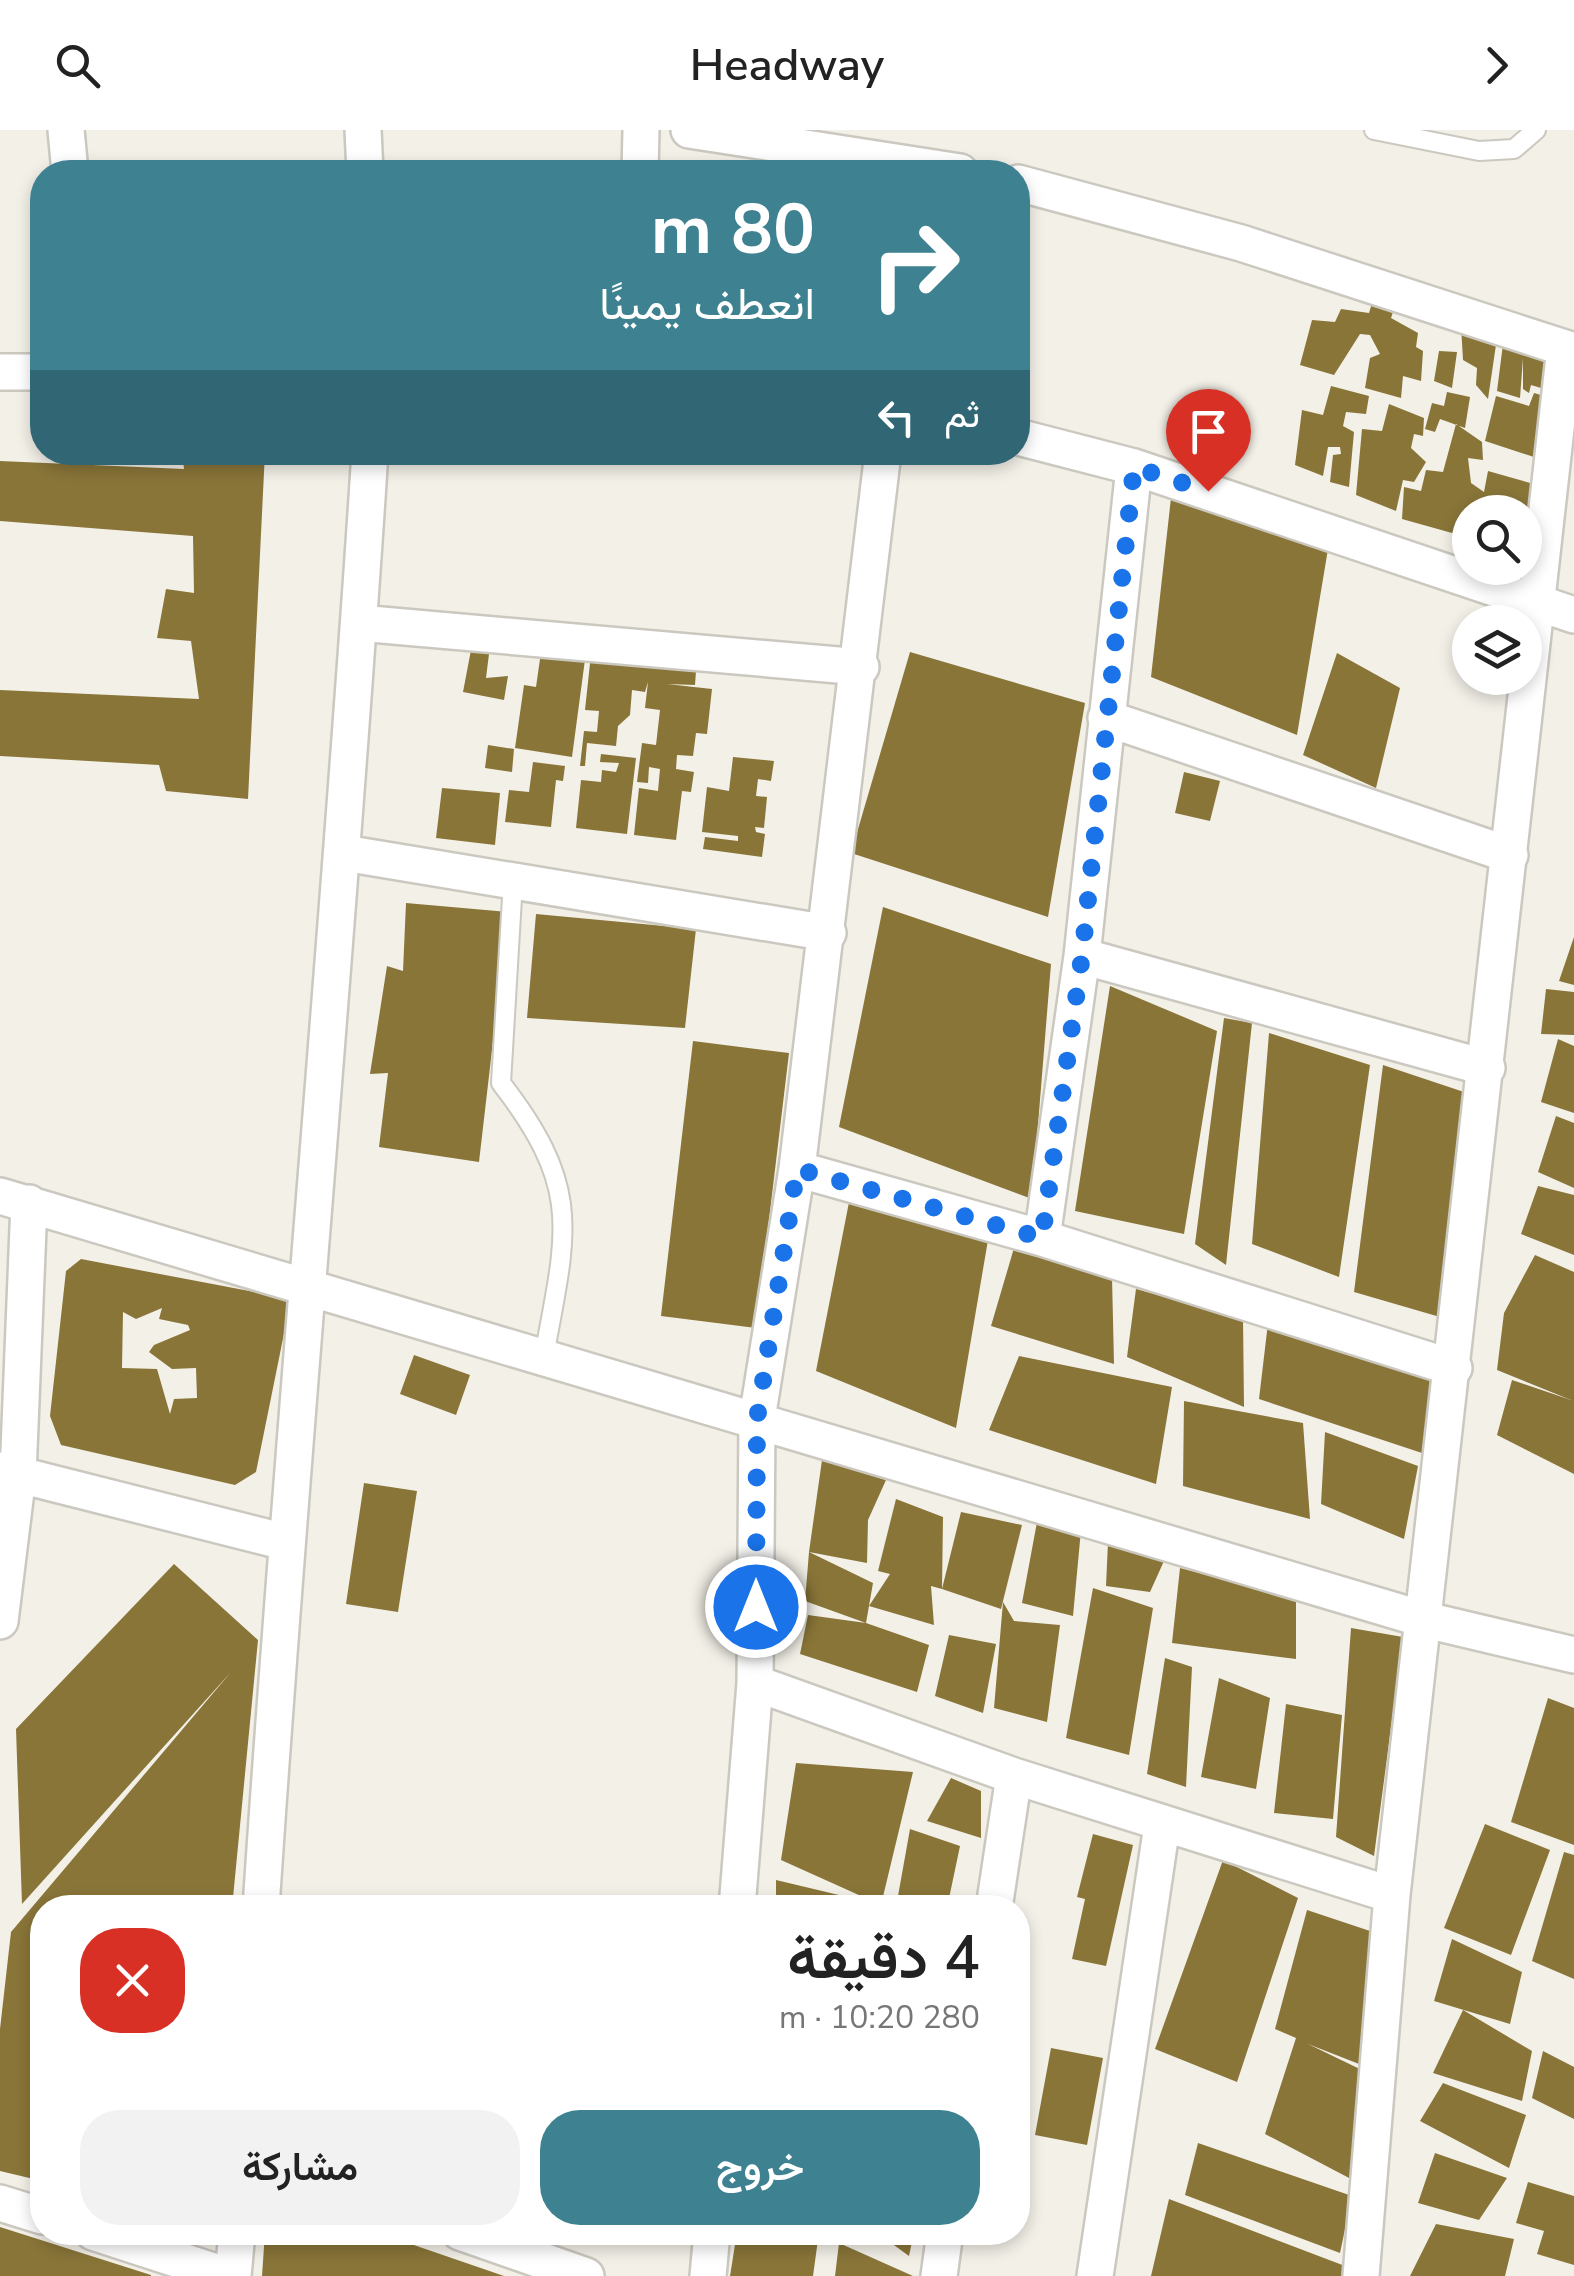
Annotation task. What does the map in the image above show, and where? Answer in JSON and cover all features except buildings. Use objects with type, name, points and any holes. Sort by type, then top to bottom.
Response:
[{"type":"street","points":[[66,130],[69,160]]},
{"type":"street","points":[[363,130],[364,160]]},
{"type":"street","points":[[640,160],[641,130]]},
{"type":"street","points":[[689,130],[883,160]]},
{"type":"street","points":[[1030,186],[1242,243],[1570,350],[1538,601],[1392,1895],[1361,2276]]},
{"type":"street","points":[[0,372],[30,372]]},
{"type":"street","points":[[1030,440],[1134,467],[1574,615]]},
{"type":"street","points":[[262,1895],[305,1285],[344,853],[369,465]]},
{"type":"street","points":[[738,1895],[755,1682],[757,1419],[797,1169],[828,933],[882,465]]},
{"type":"street","points":[[1042,1238],[1082,956],[1134,467]]},
{"type":"street","points":[[359,623],[861,667]]},
{"type":"street","points":[[1106,718],[1510,855]]},
{"type":"street","points":[[344,853],[828,933]]},
{"type":"street","points":[[1082,956],[1487,1068]]},
{"type":"street","points":[[797,1169],[1042,1238],[1454,1368]]},
{"type":"street","points":[[0,1620],[9,1473],[14,1199],[1426,1620],[1574,1655]]},
{"type":"street","points":[[9,1473],[286,1542]]},
{"type":"street","points":[[755,1682],[1014,1776],[1392,1895]]},
{"type":"street","points":[[996,1895],[1014,1776]]},
{"type":"street","points":[[1095,2276],[1162,1825]]},
{"type":"street","points":[[0,2203],[30,2212]]},
{"type":"street","points":[[133,2245],[231,2276],[236,2245]]},
{"type":"street","points":[[497,2245],[586,2276]]},
{"type":"street","points":[[708,2276],[711,2245]]},
{"type":"street","points":[[939,2276],[943,2245]]},
{"type":"lane","points":[[1374,130],[1479,150],[1514,149],[1536,130]]},
{"type":"lane","points":[[513,881],[501,1083],[537,1130],[562,1188],[562,1256],[544,1356]]},
{"type":"route","points":[[756,1607],[757,1419],[797,1169],[1042,1238],[1082,956],[1134,467],[1208,491]]}]
